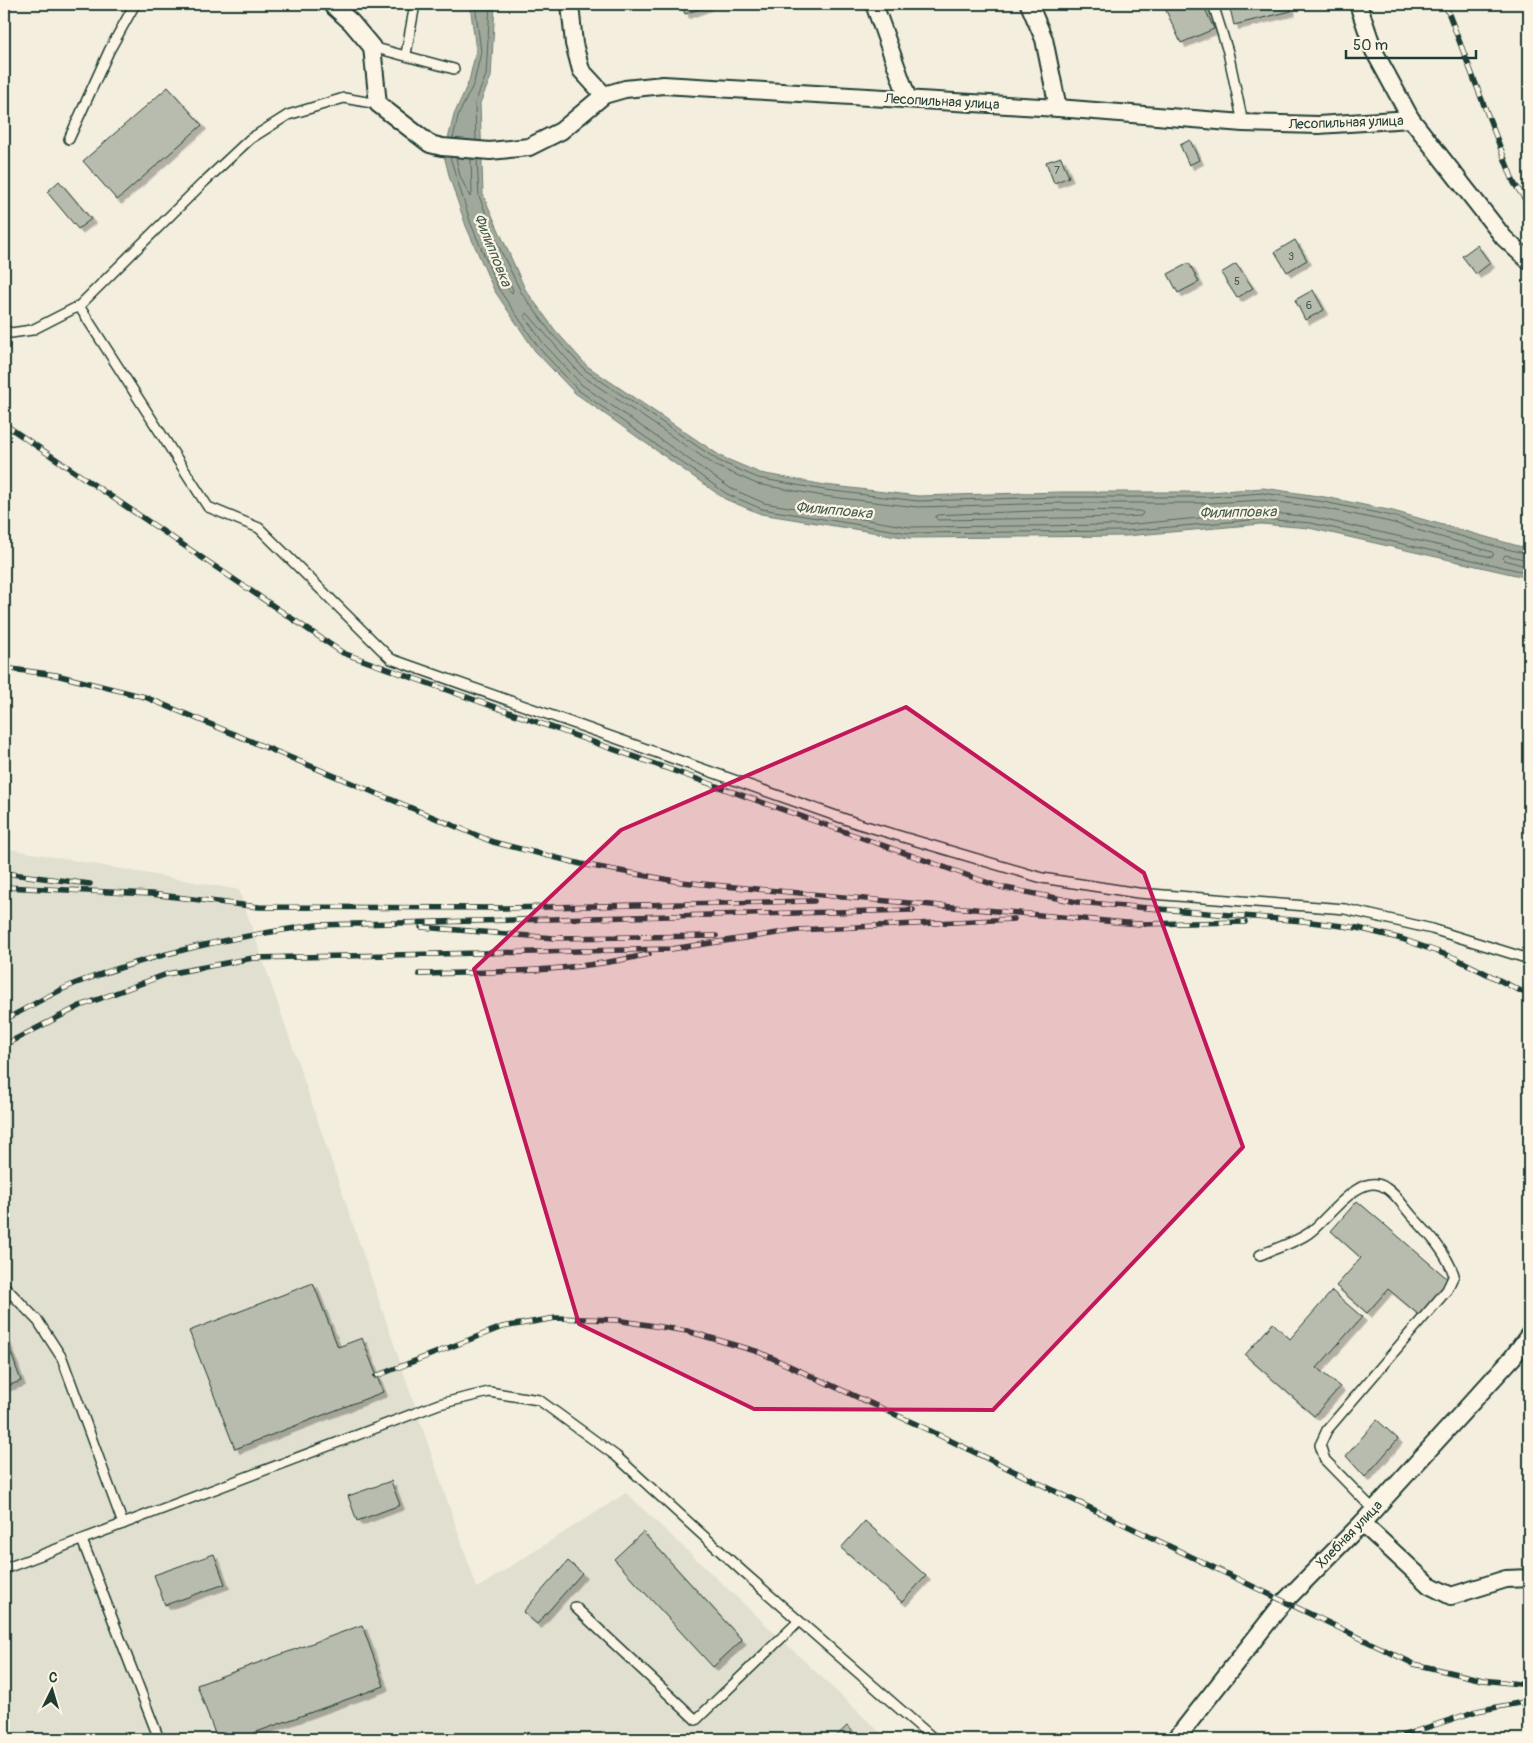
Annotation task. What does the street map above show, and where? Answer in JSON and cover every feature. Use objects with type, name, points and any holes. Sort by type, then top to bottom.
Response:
[{"type":"street","points":[[331,4],[351,22],[372,47],[378,104]]},
{"type":"street","points":[[570,4],[574,44],[581,70],[604,95]]},
{"type":"street","points":[[874,4],[908,100]]},
{"type":"street","points":[[1029,4],[1044,39],[1058,108]]},
{"type":"street","points":[[1358,4],[1374,51],[1411,119],[1504,238],[1529,261]]},
{"type":"street","name":"Лесопильная улица","points":[[378,104],[430,144],[442,147],[490,151],[529,147],[561,131],[604,95],[626,89],[663,85],[1058,108],[1243,123],[1318,125],[1411,119]]},
{"type":"street","name":"Хлебная улица","points":[[1176,1739],[1283,1603],[1374,1510],[1513,1357],[1529,1335]]},
{"type":"street","points":[[1362,1523],[1429,1585],[1451,1596],[1506,1579],[1529,1578]]},
{"type":"lane","points":[[69,139],[109,51],[136,4]]},
{"type":"lane","points":[[406,54],[415,4]]},
{"type":"lane","points":[[1213,4],[1228,52],[1243,123]]},
{"type":"lane","points":[[372,47],[406,54],[454,69]]},
{"type":"lane","points":[[4,330],[11,333],[32,330],[79,306],[250,139],[288,115],[344,98],[378,104]]},
{"type":"lane","points":[[79,306],[208,507],[259,528],[391,659],[859,824],[1042,878],[1138,893],[1345,910],[1432,929],[1529,959]]},
{"type":"lane","points":[[1260,1256],[1310,1233],[1329,1212],[1351,1194],[1372,1184],[1386,1187],[1424,1229],[1448,1260],[1454,1275],[1447,1290],[1327,1430],[1320,1445],[1325,1460],[1374,1510]]},
{"type":"lane","points":[[4,1286],[38,1321],[62,1358],[123,1524]]},
{"type":"lane","points":[[4,1569],[440,1404],[488,1392],[539,1400],[616,1456],[799,1621],[934,1739]]},
{"type":"lane","points":[[82,1540],[159,1739]]},
{"type":"lane","points":[[575,1607],[696,1720],[799,1621]]},
{"type":"highlighted area","points":[[906,707],[1144,873],[1243,1147],[993,1410],[754,1409],[579,1324],[474,969],[621,830]]},
{"type":"shaded area","points":[[4,848],[239,890],[477,1588],[626,1493],[887,1739],[4,1739]]},
{"type":"water","name":"Филипповка","points":[[470,4],[495,4],[491,77],[480,103],[483,195],[525,289],[555,330],[587,366],[722,457],[760,473],[825,485],[918,496],[1061,492],[1210,492],[1263,488],[1325,497],[1393,511],[1529,549],[1529,578],[1309,528],[1261,524],[1126,536],[909,538],[761,514],[725,499],[575,393],[535,351],[494,290],[466,226],[444,155],[454,115],[469,81],[476,51]]},
{"type":"building","points":[[681,4],[706,4],[707,6],[685,14]]},
{"type":"building","points":[[1163,4],[1203,4],[1214,29],[1181,43]]},
{"type":"building","points":[[1229,4],[1289,4],[1291,11],[1234,25]]},
{"type":"building","points":[[168,87],[202,125],[117,200],[83,161]]},
{"type":"building","points":[[1190,140],[1199,160],[1189,165],[1180,145]]},
{"type":"building","points":[[1061,157],[1069,177],[1054,183],[1046,162]]},
{"type":"building","points":[[59,181],[91,219],[78,229],[47,192]]},
{"type":"building","points":[[1295,240],[1307,260],[1287,272],[1275,252]]},
{"type":"building","points":[[1477,245],[1490,263],[1476,274],[1462,256]]},
{"type":"building","points":[[1189,263],[1199,282],[1178,293],[1168,274]]},
{"type":"building","points":[[1236,264],[1253,288],[1237,298],[1221,273]]},
{"type":"building","points":[[1313,290],[1324,310],[1305,320],[1295,300]]},
{"type":"building","points":[[1357,1201],[1449,1280],[1419,1315],[1388,1289],[1367,1313],[1336,1286],[1361,1258],[1331,1231]]},
{"type":"building","points":[[313,1283],[338,1347],[362,1338],[383,1392],[235,1449],[189,1331]]},
{"type":"building","points":[[1332,1291],[1362,1317],[1317,1368],[1340,1387],[1314,1416],[1245,1355],[1273,1323],[1290,1339]]},
{"type":"building","points":[[4,1333],[21,1381],[4,1387]]},
{"type":"building","points":[[1377,1420],[1398,1439],[1365,1477],[1346,1456]]},
{"type":"building","points":[[391,1481],[400,1505],[357,1521],[348,1496]]},
{"type":"building","points":[[865,1521],[926,1576],[902,1602],[841,1548]]},
{"type":"building","points":[[643,1532],[742,1640],[713,1667],[614,1559]]},
{"type":"building","points":[[214,1554],[225,1584],[165,1605],[154,1575]]},
{"type":"building","points":[[568,1561],[582,1573],[537,1624],[523,1612]]},
{"type":"building","points":[[362,1625],[384,1686],[237,1739],[217,1739],[197,1685]]},
{"type":"building","points":[[847,1726],[861,1739],[833,1739]]},
{"type":"railway","points":[[1445,4],[1514,183],[1529,205]]},
{"type":"railway","points":[[4,424],[343,653],[1000,887],[1077,902],[1303,921],[1358,928],[1402,939],[1455,958],[1529,995]]},
{"type":"railway","points":[[4,668],[56,675],[145,697],[493,842],[581,864],[681,882],[1138,924],[1245,922]]},
{"type":"railway","points":[[4,873],[90,884]]},
{"type":"railway","points":[[4,887],[151,894],[259,907],[505,908],[814,901]]},
{"type":"railway","points":[[4,1020],[69,986],[138,962],[225,940],[316,925],[913,910]]},
{"type":"railway","points":[[4,1045],[80,1006],[167,974],[253,958],[671,949],[798,930],[1014,919]]},
{"type":"railway","points":[[421,927],[554,938],[716,936]]},
{"type":"railway","points":[[419,974],[506,972],[564,968],[649,954]]},
{"type":"railway","points":[[376,1376],[502,1327],[556,1318],[616,1320],[687,1331],[759,1352],[918,1425],[1414,1664],[1483,1680],[1529,1685]]},
{"type":"railway","points":[[1392,1739],[1477,1711],[1529,1701]]}]
